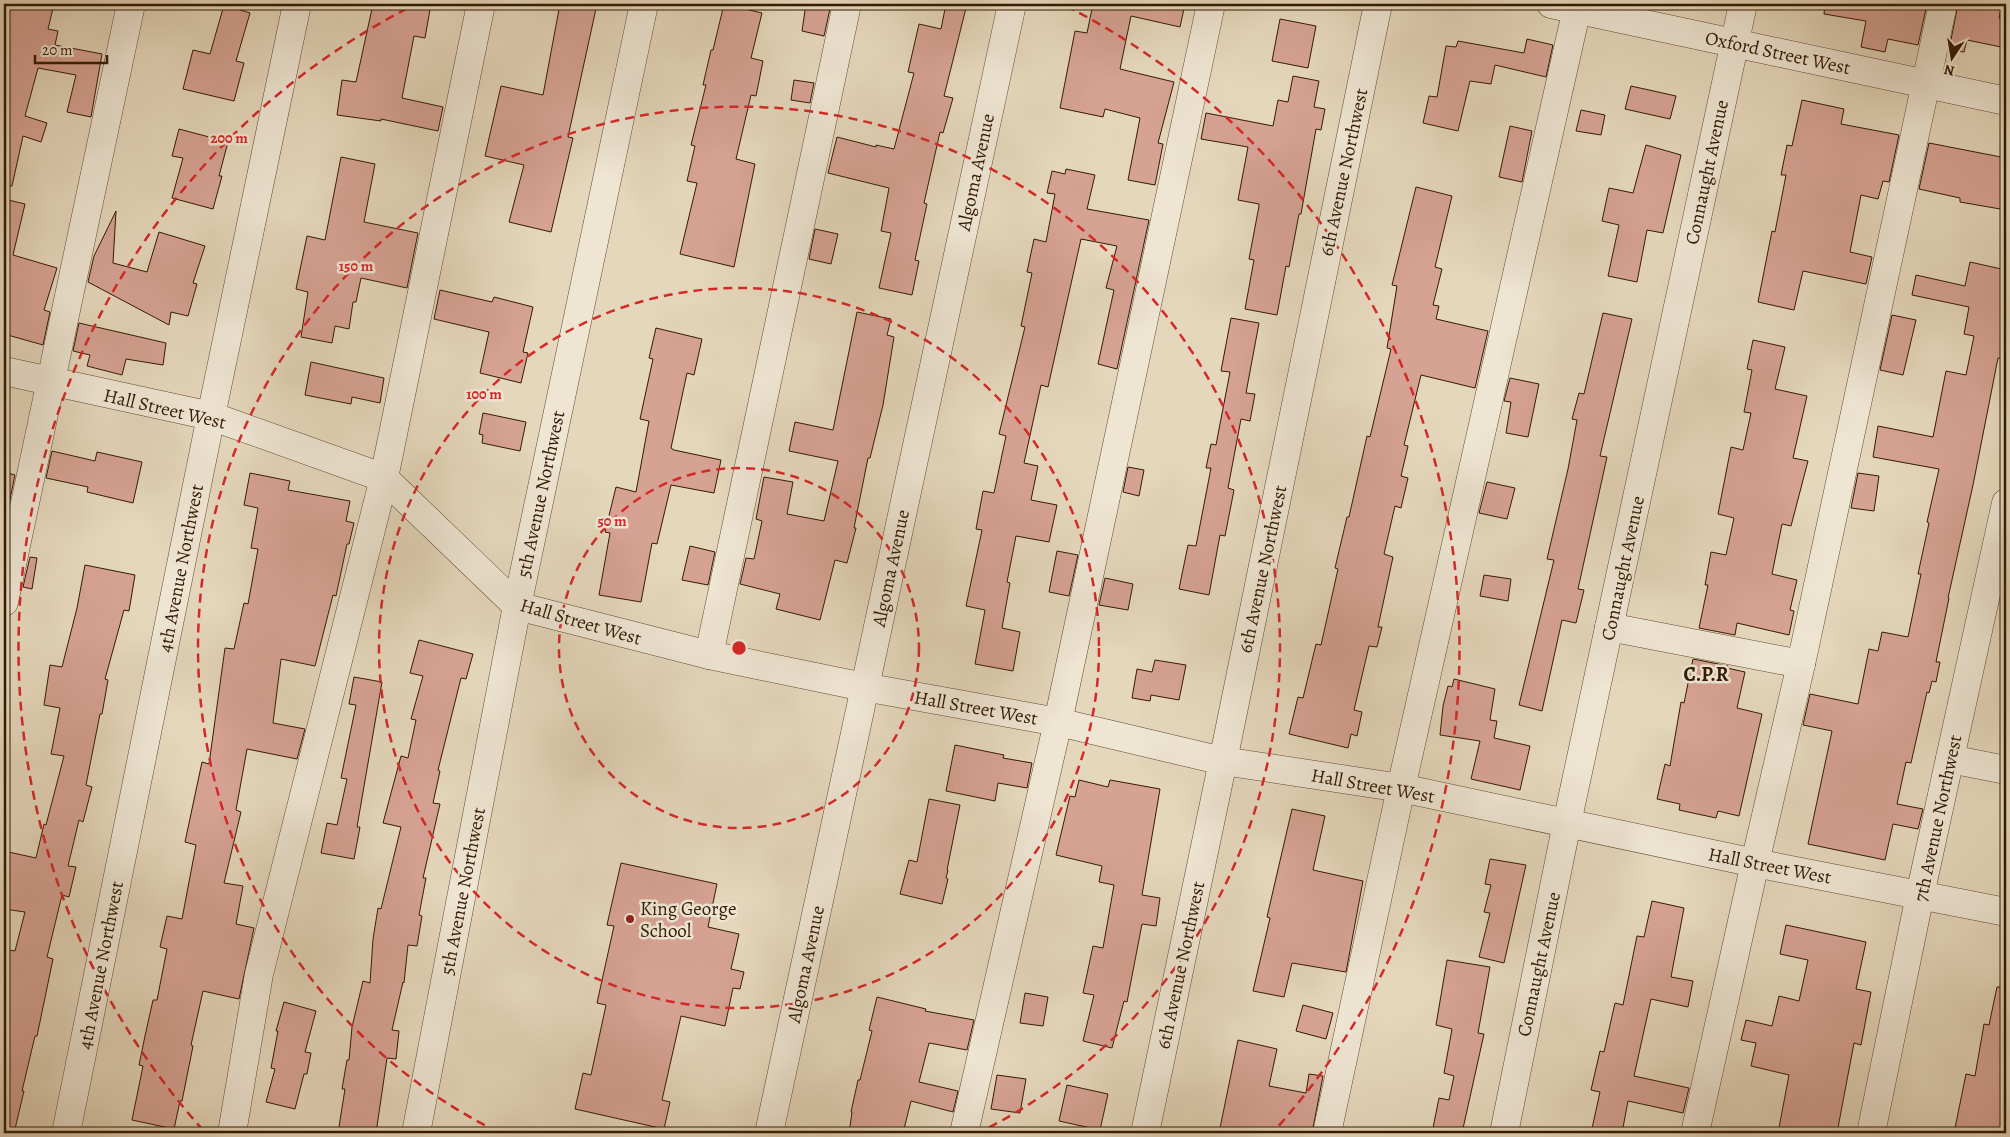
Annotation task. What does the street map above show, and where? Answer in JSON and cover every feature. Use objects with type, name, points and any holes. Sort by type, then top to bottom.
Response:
[{"type":"street","points":[[4,602],[131,4]]},
{"type":"street","name":"4th Avenue Northwest","points":[[66,1133],[211,416],[297,4]]},
{"type":"street","points":[[232,1133],[260,974],[384,478],[481,4]]},
{"type":"street","name":"5th Avenue Northwest","points":[[416,1133],[517,606],[644,4]]},
{"type":"street","points":[[709,656],[847,4]]},
{"type":"street","name":"Algoma Avenue","points":[[769,1133],[1012,4]]},
{"type":"street","points":[[964,1133],[1058,722],[1211,4]]},
{"type":"street","name":"6th Avenue Northwest","points":[[1145,1133],[1378,4]]},
{"type":"street","name":"Oxford Street West","points":[[1550,4],[1577,7],[1734,43],[2006,101]]},
{"type":"street","name":"Connaught Avenue","points":[[1504,1133],[1567,823],[1743,4]]},
{"type":"street","points":[[1695,1133],[1801,664],[1944,4]]},
{"type":"street","points":[[1327,1133],[1401,788],[1577,7]]},
{"type":"street","name":"Hall Street West","points":[[4,371],[50,383],[211,416],[384,478],[517,606],[709,656],[864,687],[1058,722],[1223,761],[1401,788],[1755,863],[2006,912]]},
{"type":"street","name":"7th Avenue Northwest","points":[[1871,1133],[1950,758],[2003,537],[2006,503]]},
{"type":"street","points":[[1609,627],[1801,664]]},
{"type":"street","points":[[1950,758],[2006,770]]},
{"type":"building","points":[[4,4],[54,4],[48,29],[58,31],[55,45],[102,54],[91,117],[67,112],[76,75],[38,68],[25,116],[47,123],[41,142],[23,136],[12,186],[4,185]]},
{"type":"building","points":[[373,4],[431,4],[425,38],[414,36],[402,98],[443,107],[438,131],[381,119],[381,121],[337,115],[342,80],[356,82]]},
{"type":"building","points":[[560,4],[597,4],[568,137],[573,138],[551,232],[509,222],[524,165],[485,156],[501,86],[543,95]]},
{"type":"building","points":[[724,4],[762,13],[751,58],[763,61],[756,96],[751,95],[736,159],[755,164],[734,267],[680,254],[697,183],[687,181],[695,146],[691,145],[706,85],[703,85],[711,50],[713,50]]},
{"type":"building","points":[[806,4],[831,4],[824,36],[802,31]]},
{"type":"building","points":[[946,4],[967,4],[944,96],[953,98],[943,133],[940,132],[924,203],[927,204],[915,260],[919,261],[912,295],[879,288],[891,233],[881,231],[889,188],[828,173],[837,137],[876,147],[876,145],[894,149],[914,73],[908,72],[919,24],[941,29]]},
{"type":"building","points":[[1093,4],[1185,4],[1180,27],[1131,16],[1120,69],[1174,82],[1158,143],[1163,144],[1155,185],[1128,180],[1140,118],[1105,109],[1103,117],[1060,108],[1075,31],[1087,33]]},
{"type":"building","points":[[1825,4],[1927,4],[1918,45],[1888,39],[1885,52],[1861,47],[1866,21],[1824,14]]},
{"type":"building","points":[[1958,4],[2002,4],[1999,18],[2006,20],[2006,48],[1967,40],[1964,52],[1949,50]]},
{"type":"building","points":[[224,5],[250,13],[236,61],[244,63],[234,101],[183,89],[193,50],[210,54]]},
{"type":"building","points":[[1280,19],[1316,26],[1308,68],[1272,61]]},
{"type":"building","points":[[1527,39],[1553,45],[1546,77],[1495,65],[1491,84],[1470,81],[1458,131],[1423,123],[1429,96],[1437,97],[1446,46],[1456,47],[1458,41],[1524,53]]},
{"type":"building","points":[[1293,76],[1319,81],[1314,107],[1325,109],[1321,130],[1316,129],[1301,214],[1299,214],[1289,267],[1286,266],[1277,315],[1245,309],[1254,260],[1249,259],[1259,206],[1259,204],[1238,200],[1248,147],[1201,139],[1206,113],[1273,126],[1278,100],[1288,102]]},
{"type":"building","points":[[794,80],[814,83],[810,103],[791,100]]},
{"type":"building","points":[[1631,86],[1676,96],[1670,119],[1625,109]]},
{"type":"building","points":[[1802,100],[1844,109],[1841,124],[1899,135],[1889,182],[1883,181],[1878,199],[1861,195],[1850,252],[1872,257],[1866,284],[1803,271],[1794,310],[1758,302],[1772,231],[1775,232],[1786,175],[1781,175],[1787,145],[1792,146]]},
{"type":"building","points":[[1581,110],[1605,115],[1601,135],[1576,131]]},
{"type":"building","points":[[1510,126],[1532,131],[1522,182],[1499,177]]},
{"type":"building","points":[[179,129],[228,142],[219,176],[222,176],[213,209],[172,198],[183,158],[172,156]]},
{"type":"building","points":[[1929,143],[2006,158],[2006,210],[1960,202],[1960,198],[1919,189]]},
{"type":"building","points":[[1646,145],[1681,155],[1663,233],[1647,230],[1637,282],[1608,276],[1619,225],[1602,221],[1609,188],[1633,193]]},
{"type":"building","points":[[341,157],[375,164],[364,222],[418,233],[407,288],[361,278],[356,302],[353,302],[349,329],[335,326],[332,343],[301,337],[308,292],[296,289],[307,236],[325,240]]},
{"type":"building","points":[[1066,169],[1095,175],[1087,209],[1149,220],[1117,369],[1098,364],[1114,290],[1106,288],[1117,246],[1081,239],[1048,387],[1041,385],[1024,463],[1038,466],[1031,500],[1057,505],[1049,542],[1016,536],[1007,582],[1010,583],[1002,628],[1020,632],[1013,671],[975,664],[985,610],[966,606],[982,530],[976,529],[983,491],[994,493],[1006,436],[999,434],[1025,327],[1021,326],[1032,273],[1027,272],[1034,239],[1046,242],[1055,194],[1047,193],[1052,171],[1065,174]]},
{"type":"building","points":[[1416,187],[1452,196],[1435,267],[1442,269],[1433,305],[1439,306],[1436,319],[1488,331],[1475,388],[1421,375],[1404,445],[1408,446],[1401,476],[1408,478],[1401,508],[1395,506],[1384,554],[1393,557],[1378,627],[1382,627],[1377,647],[1369,646],[1354,710],[1362,712],[1357,736],[1351,734],[1348,748],[1289,734],[1298,697],[1303,698],[1316,644],[1321,645],[1338,569],[1335,568],[1347,517],[1349,517],[1367,436],[1370,437],[1391,349],[1387,348],[1397,286],[1392,285]]},
{"type":"building","points":[[4,199],[25,204],[13,255],[57,268],[44,310],[50,312],[43,345],[4,334]]},
{"type":"building","points":[[116,211],[113,263],[147,272],[159,232],[205,246],[193,283],[197,284],[188,316],[171,312],[169,325],[88,282],[94,256]]},
{"type":"building","points":[[815,229],[838,234],[831,264],[809,259]]},
{"type":"building","points":[[1970,262],[2006,270],[2006,359],[1998,358],[1948,598],[1936,662],[1940,662],[1936,682],[1932,681],[1929,693],[1927,692],[1911,763],[1906,762],[1897,804],[1923,809],[1918,829],[1893,824],[1885,860],[1808,844],[1832,731],[1803,725],[1810,694],[1858,704],[1869,649],[1878,651],[1882,632],[1908,637],[1921,574],[1918,574],[1929,523],[1927,522],[1939,469],[1873,457],[1878,426],[1933,437],[1946,371],[1966,375],[1974,336],[1964,334],[1969,307],[1912,295],[1916,275],[1965,286]]},
{"type":"building","points":[[440,290],[492,302],[494,297],[533,307],[523,352],[528,353],[521,383],[480,373],[489,332],[434,319]]},
{"type":"building","points":[[857,312],[891,319],[887,335],[894,337],[883,405],[870,458],[868,458],[854,528],[856,528],[847,563],[835,560],[820,620],[776,609],[780,594],[740,584],[746,558],[754,559],[762,521],[756,519],[764,477],[793,482],[787,514],[824,521],[838,461],[789,451],[795,422],[833,430]]},
{"type":"building","points":[[1603,313],[1632,319],[1600,456],[1607,457],[1578,589],[1584,590],[1576,623],[1562,620],[1542,711],[1519,705],[1554,560],[1547,559],[1568,469],[1577,420],[1572,419],[1579,393],[1584,394]]},
{"type":"building","points":[[1892,315],[1916,320],[1903,375],[1880,370]]},
{"type":"building","points":[[1231,318],[1259,323],[1246,393],[1255,394],[1250,421],[1241,419],[1228,488],[1234,490],[1225,536],[1220,535],[1209,595],[1179,589],[1188,545],[1196,546],[1211,468],[1206,468],[1211,444],[1216,445],[1230,372],[1221,371]]},
{"type":"building","points":[[79,323],[166,343],[163,365],[126,359],[122,375],[87,366],[90,355],[73,351]]},
{"type":"building","points":[[656,328],[702,339],[694,375],[687,373],[671,448],[721,460],[714,493],[671,485],[657,544],[652,543],[641,602],[599,595],[610,533],[605,532],[616,487],[636,492],[649,421],[640,419],[653,359],[649,358]]},
{"type":"building","points":[[1753,340],[1785,347],[1775,389],[1807,396],[1793,458],[1808,461],[1791,526],[1782,524],[1772,574],[1797,580],[1790,610],[1794,611],[1789,635],[1737,623],[1735,635],[1699,628],[1708,585],[1705,585],[1711,552],[1726,555],[1734,518],[1718,514],[1731,447],[1743,450],[1751,413],[1744,412],[1752,370],[1747,369]]},
{"type":"building","points":[[311,362],[384,378],[380,403],[352,397],[351,404],[305,395]]},
{"type":"building","points":[[1510,378],[1539,384],[1528,437],[1506,433],[1511,402],[1504,401]]},
{"type":"building","points":[[483,413],[526,422],[520,451],[482,443],[483,435],[479,434]]},
{"type":"building","points":[[52,451],[95,461],[97,452],[142,462],[133,503],[87,492],[88,487],[46,478]]},
{"type":"building","points":[[1128,467],[1144,470],[1139,496],[1123,492]]},
{"type":"building","points":[[4,472],[15,475],[4,528]]},
{"type":"building","points":[[250,473],[290,481],[288,490],[350,501],[346,521],[354,523],[349,544],[347,544],[336,596],[333,595],[315,666],[281,659],[273,723],[305,729],[297,759],[247,749],[236,810],[241,812],[224,883],[243,886],[236,924],[254,928],[239,999],[203,991],[191,1045],[193,1046],[182,1101],[180,1101],[174,1129],[132,1120],[143,1066],[139,1065],[153,1000],[157,1000],[167,949],[160,947],[167,916],[182,919],[196,845],[185,842],[202,762],[209,764],[225,648],[234,649],[244,603],[248,604],[258,549],[251,548],[258,508],[244,505]]},
{"type":"building","points":[[1858,473],[1879,476],[1874,511],[1851,508]]},
{"type":"building","points":[[1487,482],[1515,488],[1507,519],[1479,513]]},
{"type":"building","points":[[690,546],[715,552],[708,585],[682,580]]},
{"type":"building","points":[[1057,551],[1078,555],[1069,596],[1049,592]]},
{"type":"building","points":[[30,557],[37,558],[32,589],[23,587]]},
{"type":"building","points":[[85,565],[135,575],[129,611],[124,610],[105,679],[108,680],[102,714],[100,714],[86,785],[92,787],[83,822],[79,820],[68,866],[76,867],[69,897],[62,895],[47,957],[53,959],[37,1036],[35,1036],[14,1133],[4,1133],[4,949],[15,951],[25,912],[4,909],[4,851],[36,858],[44,824],[46,825],[64,756],[51,754],[60,708],[44,705],[50,665],[62,667],[77,608]]},
{"type":"building","points":[[1484,575],[1511,579],[1508,601],[1480,596]]},
{"type":"building","points":[[1105,578],[1133,584],[1128,610],[1099,605]]},
{"type":"building","points":[[419,640],[473,654],[466,679],[461,678],[438,770],[440,771],[433,803],[440,804],[423,878],[426,878],[419,915],[422,916],[417,946],[408,945],[404,983],[392,1030],[399,1031],[396,1059],[387,1058],[376,1133],[338,1133],[345,1089],[342,1089],[347,1060],[349,1060],[352,1027],[363,981],[370,983],[373,939],[378,908],[381,909],[401,827],[383,823],[401,756],[408,758],[416,720],[411,719],[423,676],[410,673]]},
{"type":"building","points":[[1693,659],[1728,666],[1727,668],[1745,672],[1737,708],[1762,714],[1739,816],[1718,811],[1716,818],[1679,810],[1680,804],[1657,799],[1665,764],[1670,766],[1681,702],[1684,703]]},
{"type":"building","points":[[1155,660],[1186,665],[1179,700],[1151,695],[1150,701],[1132,698],[1137,669],[1152,672]]},
{"type":"building","points":[[354,677],[382,682],[357,827],[360,827],[354,859],[321,853],[327,823],[337,825],[347,779],[341,778],[356,705],[349,704]]},
{"type":"building","points":[[1454,679],[1495,689],[1490,720],[1497,721],[1494,738],[1530,746],[1520,790],[1471,779],[1480,741],[1440,735],[1443,706],[1448,686],[1452,687]]},
{"type":"building","points":[[955,745],[1004,755],[1003,758],[1032,763],[1027,788],[998,783],[995,801],[946,791]]},
{"type":"building","points":[[1079,780],[1108,787],[1110,780],[1160,789],[1142,895],[1160,898],[1156,926],[1142,924],[1127,1002],[1124,1001],[1112,1048],[1083,1041],[1094,995],[1083,993],[1093,946],[1103,948],[1114,885],[1099,882],[1102,866],[1056,855],[1070,796],[1075,797]]},
{"type":"building","points":[[929,799],[960,805],[942,904],[900,894],[909,860],[917,862]]},
{"type":"building","points":[[1292,809],[1325,816],[1313,870],[1363,881],[1346,972],[1292,963],[1284,997],[1253,991],[1270,918],[1267,917]]},
{"type":"building","points":[[1490,859],[1526,865],[1504,963],[1479,957],[1490,913],[1484,912],[1491,885],[1485,884]]},
{"type":"building","name":"King George School","points":[[621,863],[717,884],[708,927],[739,934],[731,969],[744,972],[740,989],[733,988],[725,1026],[681,1016],[662,1100],[670,1102],[664,1129],[575,1109],[583,1073],[591,1075],[606,1005],[597,1003],[614,926],[607,925]]},
{"type":"building","points":[[1652,901],[1684,908],[1671,977],[1693,981],[1688,1007],[1651,999],[1634,1076],[1689,1088],[1683,1113],[1628,1101],[1622,1133],[1591,1133],[1600,1092],[1591,1090],[1600,1051],[1604,1052],[1615,1003],[1623,1005],[1637,936],[1644,937]]},
{"type":"building","points":[[1786,925],[1866,942],[1856,989],[1871,992],[1861,1045],[1854,1043],[1837,1133],[1778,1133],[1789,1075],[1751,1066],[1756,1043],[1741,1040],[1746,1020],[1772,1026],[1779,996],[1799,1001],[1808,960],[1780,954]]},
{"type":"building","points":[[1447,960],[1490,967],[1478,1033],[1484,1034],[1462,1133],[1432,1133],[1439,1098],[1449,1100],[1454,1076],[1444,1073],[1452,1029],[1436,1025]]},
{"type":"building","points":[[1997,987],[2006,987],[2006,1133],[1954,1133],[1966,1074],[1975,1076],[1984,1024],[1989,1025]]},
{"type":"building","points":[[1025,993],[1048,997],[1043,1026],[1020,1023]]},
{"type":"building","points":[[877,997],[926,1009],[925,1011],[974,1020],[967,1050],[929,1043],[919,1082],[958,1091],[953,1112],[911,1101],[903,1133],[849,1133],[851,1112],[872,1031],[869,1030]]},
{"type":"building","points":[[284,1002],[316,1011],[305,1052],[311,1053],[307,1074],[304,1074],[295,1109],[266,1102],[275,1069],[271,1068],[278,1031],[276,1031]]},
{"type":"building","points":[[1303,1005],[1333,1013],[1326,1039],[1296,1031]]},
{"type":"building","points":[[1238,1040],[1277,1049],[1269,1086],[1306,1093],[1309,1074],[1323,1076],[1312,1133],[1219,1133]]},
{"type":"building","points":[[997,1075],[1026,1079],[1020,1113],[991,1109]]},
{"type":"building","points":[[1067,1085],[1108,1094],[1100,1130],[1059,1121]]},
{"type":"place","name":"King George School","points":[[630,919]]},
{"type":"district","name":"C.P.R","points":[[1706,674]]}]
